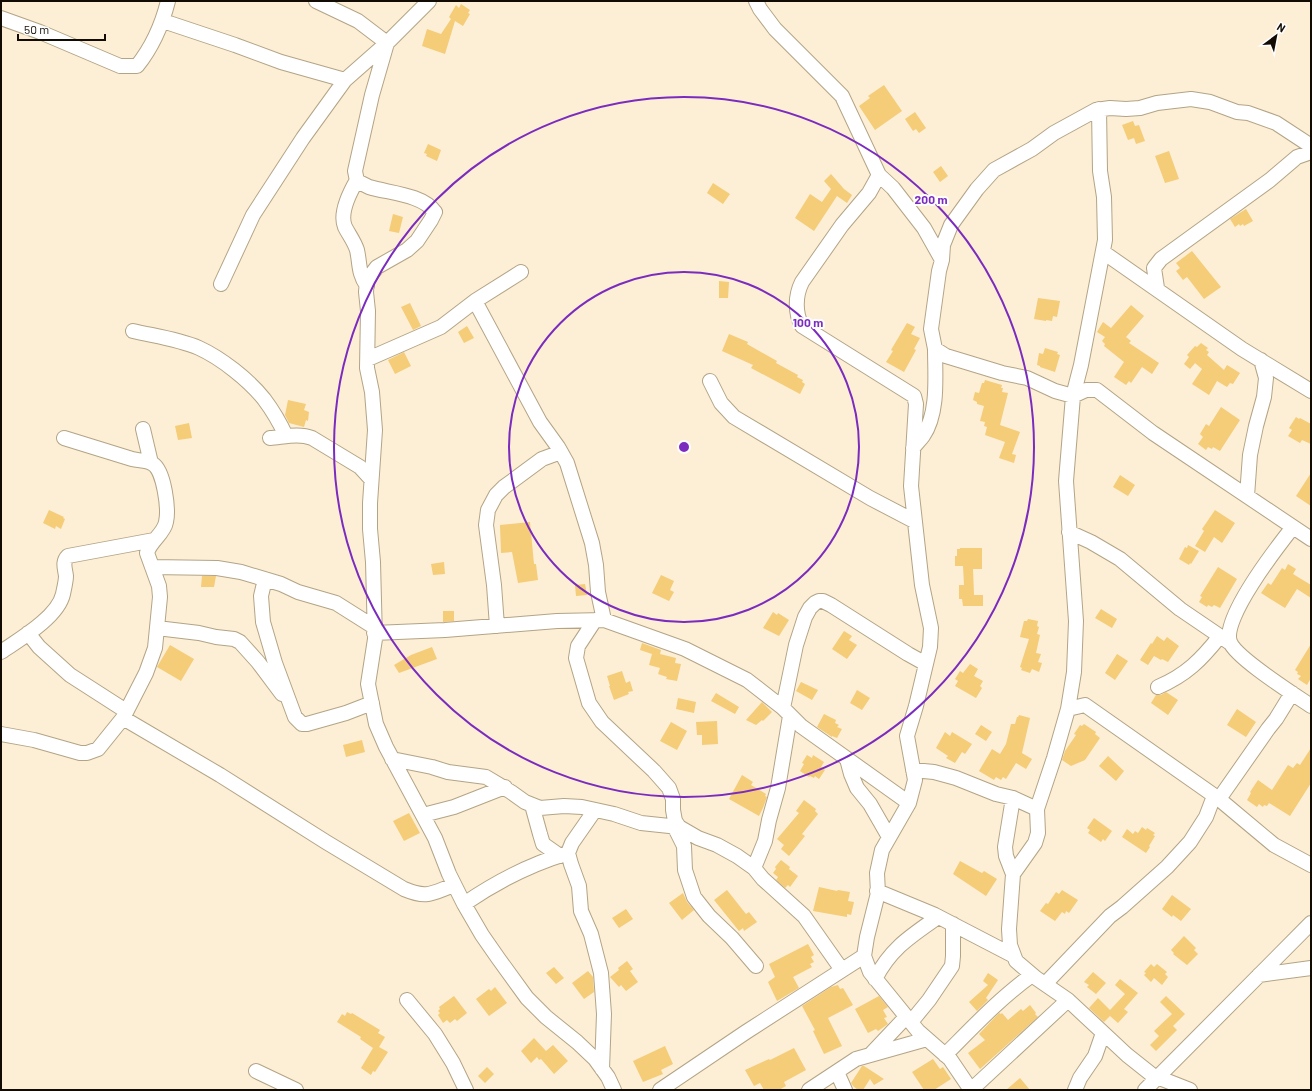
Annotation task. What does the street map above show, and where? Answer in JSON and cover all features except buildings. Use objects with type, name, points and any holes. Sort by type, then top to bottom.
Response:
[{"type":"street","points":[[1,18],[40,32],[120,66],[137,66],[153,44],[163,21],[168,1]]},
{"type":"street","points":[[316,1],[358,21],[386,43]]},
{"type":"street","points":[[221,284],[253,215],[303,138],[345,80],[429,1]]},
{"type":"street","points":[[756,1],[760,9],[776,29],[842,96],[879,175],[893,188],[924,228],[942,260]]},
{"type":"street","points":[[163,21],[282,62],[345,80]]},
{"type":"street","points":[[367,286],[363,280],[358,263],[357,250],[343,220],[350,192],[357,180],[355,171],[372,95],[386,43]]},
{"type":"street","points":[[912,448],[923,436],[932,414],[936,384],[935,349],[931,329],[939,271],[942,260],[942,245],[951,225],[977,189],[994,170],[1032,149],[1054,133],[1098,109],[1140,108],[1157,103],[1190,99],[1210,102],[1237,112],[1248,113],[1276,122],[1311,146]]},
{"type":"street","points":[[1013,874],[1035,843],[1038,833],[1037,809],[1068,709],[1074,672],[1076,621],[1066,481],[1070,451],[1073,396],[1082,365],[1098,273],[1104,252],[1104,197],[1100,171],[1098,109]]},
{"type":"street","points":[[1156,288],[1154,268],[1161,259],[1270,180],[1297,157],[1311,152]]},
{"type":"street","points":[[879,175],[868,193],[842,225],[802,282],[797,292],[797,318],[802,326],[914,396],[916,404],[912,448],[911,486],[922,585],[930,628],[930,647],[916,706],[907,736],[915,780],[909,802],[882,850],[877,873],[877,891],[864,956],[870,972],[875,979],[918,1031],[945,1055],[971,1090],[1068,1000]]},
{"type":"street","points":[[357,180],[368,186],[409,196],[427,204],[435,212],[417,241],[407,250],[377,267],[367,280],[367,368],[372,392],[375,430],[371,479],[370,530],[373,562],[375,639],[368,684],[376,724],[392,758],[435,838],[454,885],[464,904],[498,958],[526,998],[596,1059],[614,1090]]},
{"type":"street","points":[[1104,252],[1187,311],[1311,391]]},
{"type":"street","points":[[368,359],[441,327],[475,301],[521,272]]},
{"type":"street","points":[[475,301],[540,422],[567,463],[592,543],[596,565],[600,620],[578,646],[576,652],[576,658],[589,703],[602,722],[654,772],[668,788],[673,799],[675,821],[684,846],[685,870],[694,897],[709,916],[732,938],[756,966]]},
{"type":"street","points":[[133,331],[165,338],[198,348],[221,361],[264,399],[279,421],[286,436]]},
{"type":"street","points":[[935,349],[946,356],[1002,373],[1027,378],[1055,391],[1073,396],[1086,390],[1097,390],[1153,432],[1311,539]]},
{"type":"street","points":[[1247,496],[1250,455],[1264,397],[1266,378],[1261,360]]},
{"type":"street","points":[[710,381],[721,403],[734,417],[870,498],[914,521]]},
{"type":"street","points":[[143,429],[151,463]]},
{"type":"street","points":[[270,438],[305,436],[312,438],[360,467],[371,479]]},
{"type":"street","points":[[1,734],[34,740],[80,753],[87,753],[98,749],[124,714],[146,672],[155,648],[160,598],[159,586],[147,553],[148,548],[166,524],[168,512],[160,472],[151,463],[64,438]]},
{"type":"street","points":[[497,626],[494,586],[486,525],[488,510],[496,495],[504,487],[542,459],[561,452]]},
{"type":"street","points":[[1158,687],[1174,680],[1188,670],[1225,639],[1229,634],[1234,616],[1269,559],[1293,527]]},
{"type":"street","points":[[1069,532],[1091,542],[1120,559],[1180,609],[1225,639],[1243,658],[1311,706]]},
{"type":"street","points":[[1,652],[54,612],[63,595],[66,576],[64,565],[68,556],[154,540]]},
{"type":"street","points":[[152,567],[218,568],[241,572],[281,584],[298,592],[336,602],[374,630],[497,626],[557,621],[600,620],[685,649],[747,680],[802,726],[909,802]]},
{"type":"street","points":[[265,579],[261,596],[263,622],[295,717],[302,724],[307,724],[346,713],[372,703]]},
{"type":"street","points":[[754,868],[765,841],[778,788],[786,712],[796,645],[805,616],[810,608],[815,603],[823,601],[926,664]]},
{"type":"street","points":[[157,628],[199,633],[234,639],[240,642],[290,704]]},
{"type":"street","points":[[28,633],[39,647],[70,675],[124,714],[326,842],[404,889],[418,895],[427,895],[454,885]]},
{"type":"street","points":[[1045,984],[1110,916],[1167,867],[1186,847],[1217,797],[1276,719],[1292,693]]},
{"type":"street","points":[[1068,709],[1085,706],[1217,797],[1274,845],[1311,865]]},
{"type":"street","points":[[392,758],[448,772],[486,777],[505,787],[525,802],[540,808],[582,806],[641,823],[677,827],[698,838],[717,845],[754,868],[763,879],[804,916],[842,970]]},
{"type":"street","points":[[847,759],[857,788],[870,804],[889,837]]},
{"type":"street","points":[[913,770],[934,772],[956,778],[996,794],[1013,798],[1037,809]]},
{"type":"street","points":[[423,815],[454,806],[505,787]]},
{"type":"street","points":[[1013,798],[1006,832],[1005,847],[1006,856],[1013,874],[1009,929],[1010,945],[1016,961],[1032,975],[1068,1000],[1127,1055],[1160,1081],[1190,1090]]},
{"type":"street","points":[[532,805],[544,844],[564,855],[571,864],[579,886],[581,911],[591,934],[601,973],[604,1014],[602,1069]]},
{"type":"street","points":[[464,904],[478,894],[524,870],[564,855],[595,810]]},
{"type":"street","points":[[877,891],[953,924],[1014,956]]},
{"type":"street","points":[[875,979],[883,965],[906,939],[938,917]]},
{"type":"street","points":[[1145,1090],[1160,1081],[1259,975],[1311,923]]},
{"type":"street","points":[[871,1055],[929,1000],[952,966],[953,924]]},
{"type":"street","points":[[660,1090],[864,956]]},
{"type":"street","points":[[1259,975],[1311,968]]},
{"type":"street","points":[[945,1055],[992,1007],[1032,975]]},
{"type":"street","points":[[407,1000],[435,1034],[453,1063],[466,1090]]},
{"type":"street","points":[[1075,1090],[1080,1078],[1095,1056],[1103,1033]]},
{"type":"street","points":[[809,1090],[856,1059],[927,1039]]},
{"type":"street","points":[[256,1071],[296,1090]]},
{"type":"street","points":[[837,1072],[845,1090]]}]
